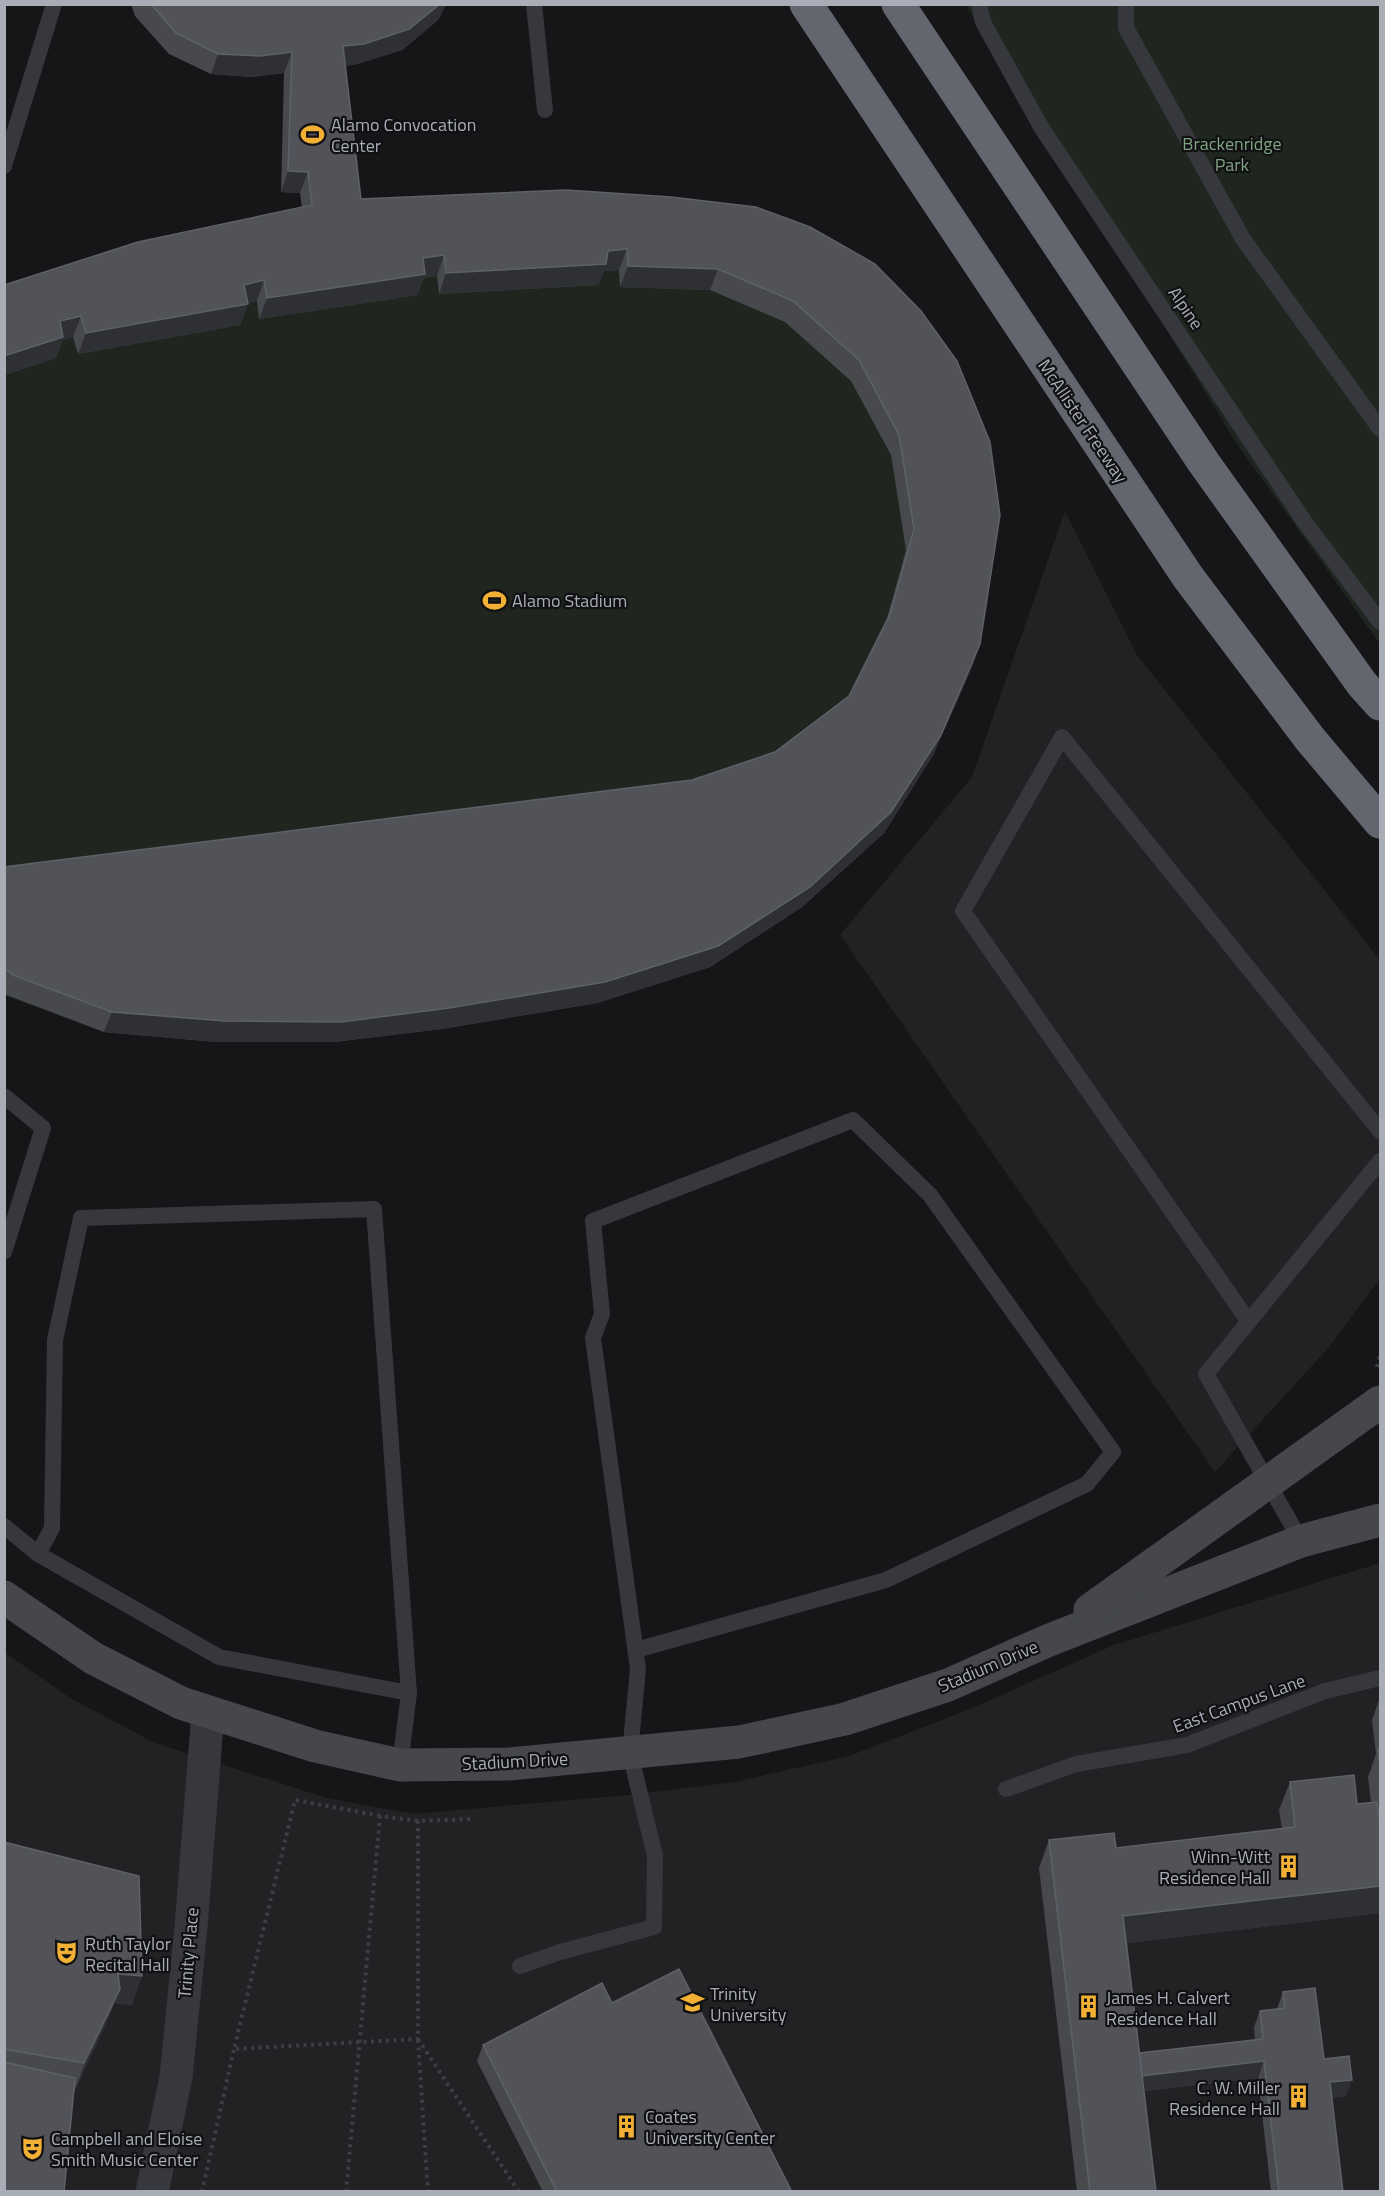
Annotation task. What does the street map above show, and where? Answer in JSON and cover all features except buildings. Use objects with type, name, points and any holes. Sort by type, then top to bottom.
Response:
[{"type":"highway","name":"McAllister Freeway","points":[[806,4],[1188,577],[1310,739],[1380,822]]},
{"type":"highway","points":[[898,4],[1204,463],[1362,684],[1380,704]]},
{"type":"main road","name":"Stadium Drive","points":[[1047,1641],[1270,1484],[1380,1402]]},
{"type":"main road","name":"Stadium Drive","points":[[9,1607],[93,1658],[181,1703],[315,1746],[400,1765],[509,1764],[739,1742],[845,1719],[948,1685],[1047,1641],[1301,1541],[1380,1520]]},
{"type":"street","name":"Trinity Place","points":[[152,2192],[176,2077],[191,1927],[208,1712]]},
{"type":"lane","points":[[4,166],[54,4]]},
{"type":"lane","points":[[534,4],[545,110]]},
{"type":"lane","name":"Alpine","points":[[979,4],[983,22],[1041,127],[1304,521],[1380,622]]},
{"type":"lane","points":[[1126,4],[1126,28],[1243,239],[1380,429]]},
{"type":"lane","points":[[1249,1322],[963,910],[1062,737],[1380,1131]]},
{"type":"lane","points":[[4,1096],[43,1128],[4,1252]]},
{"type":"lane","points":[[520,1966],[560,1952],[654,1927],[655,1856],[630,1753],[638,1669],[593,1338],[602,1314],[593,1221],[853,1120],[930,1195],[1113,1452],[1087,1484],[886,1580],[636,1650]]},
{"type":"lane","points":[[1301,1541],[1206,1374],[1380,1161]]},
{"type":"lane","points":[[38,1554],[52,1528],[55,1340],[81,1218],[374,1209],[409,1694],[400,1765]]},
{"type":"lane","points":[[4,1526],[38,1554],[219,1657],[409,1694]]},
{"type":"lane","name":"East Campus Lane","points":[[1006,1789],[1076,1764],[1188,1745],[1325,1691],[1380,1678]]},
{"type":"path","points":[[202,2192],[234,2049],[295,1800],[418,1821],[472,1819]]},
{"type":"path","points":[[346,2192],[380,1816]]},
{"type":"path","points":[[418,1821],[418,2039],[428,2192]]},
{"type":"path","points":[[234,2049],[418,2039]]},
{"type":"path","points":[[418,2039],[519,2192]]},
{"type":"shaded area","points":[[1065,511],[1137,655],[1380,960],[1380,1278],[1330,1346],[1215,1472],[840,935],[972,777]]},
{"type":"shaded area","name":"Trinity University","points":[[1380,1563],[1380,2191],[5,2191],[4,1652],[72,1699],[155,1743],[327,1798],[413,1814],[628,1795],[735,1782],[849,1756],[970,1709],[1114,1645]]},
{"type":"green space","name":"Brackenridge Park","points":[[966,5],[1380,5],[1380,644],[1237,444]]},
{"type":"green space","name":"Alamo Stadium","points":[[558,211],[913,332],[933,755],[884,833],[802,907],[710,967],[597,1003],[441,1029],[334,1042],[217,1042],[104,1032],[6,996],[5,304]]},
{"type":"place","name":"Alamo Convocation Center","points":[[313,134]]},
{"type":"place","name":"Alamo Stadium","points":[[494,600]]},
{"type":"place","name":"Winn-Witt Residence Hall","points":[[1288,1866]]},
{"type":"place","name":"Ruth Taylor Recital Hall","points":[[67,1953]]},
{"type":"place","name":"Trinity University","points":[[692,2003]]},
{"type":"place","name":"James H. Calvert Residence Hall","points":[[1088,2007]]},
{"type":"place","name":"C. W. Miller Residence Hall","points":[[1298,2097]]},
{"type":"place","name":"Coates University Center","points":[[627,2126]]},
{"type":"place","name":"Campbell and Eloise Smith Music Center","points":[[33,2148]]}]
